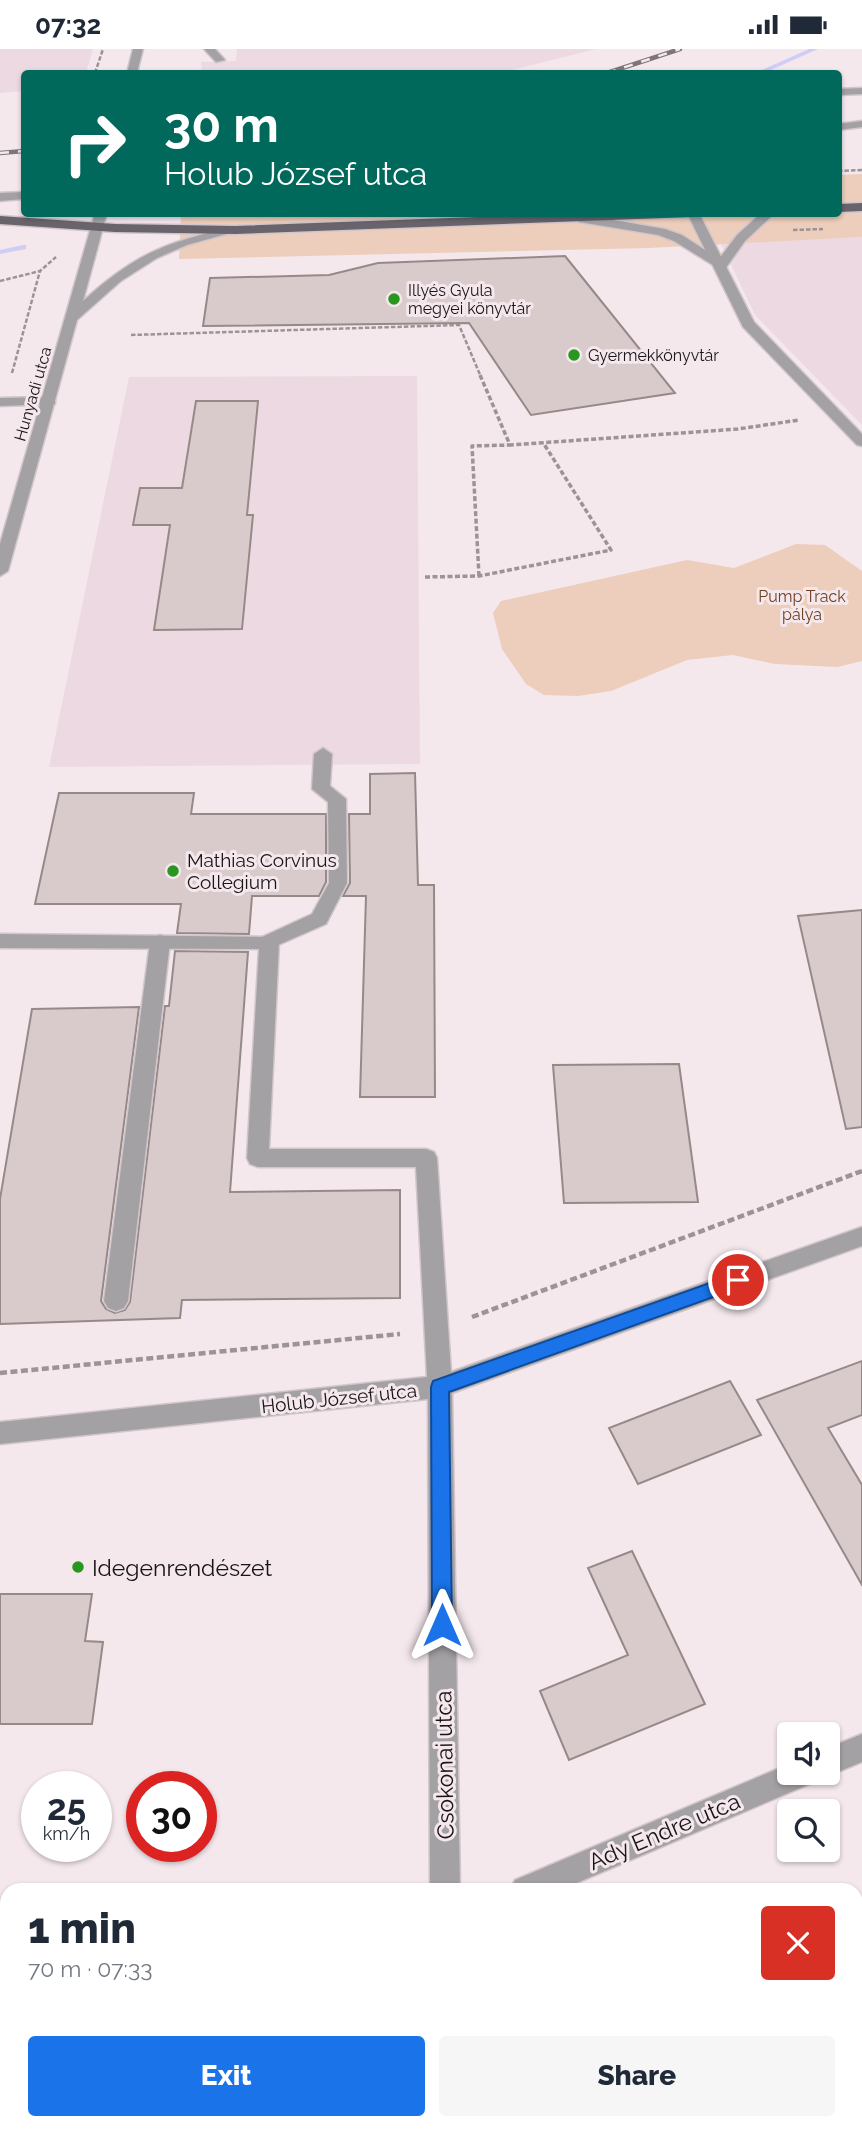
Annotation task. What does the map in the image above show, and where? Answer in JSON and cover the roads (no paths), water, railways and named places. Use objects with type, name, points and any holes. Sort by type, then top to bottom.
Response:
[{"type":"main road","points":[[842,208],[862,207]]},
{"type":"main road","points":[[0,220],[99,220],[235,230],[602,217]]},
{"type":"street","points":[[133,70],[138,49]]},
{"type":"street","points":[[209,49],[220,60]]},
{"type":"street","points":[[842,92],[862,91]]},
{"type":"street","points":[[842,126],[862,124]]},
{"type":"street","points":[[0,197],[21,196]]},
{"type":"street","points":[[695,217],[748,324],[862,442]]},
{"type":"street","points":[[721,266],[741,238],[765,217]]},
{"type":"street","points":[[579,218],[661,232],[678,238],[721,266]]},
{"type":"street","name":"Hunyadi utca","points":[[0,571],[99,220]]},
{"type":"street","points":[[72,318],[104,288],[139,262],[168,247],[235,230]]},
{"type":"street","points":[[2,402],[50,401]]},
{"type":"street","points":[[0,504],[19,504]]},
{"type":"street","points":[[0,941],[269,942],[319,919],[338,883],[337,799],[321,789],[323,754]]},
{"type":"street","points":[[116,1301],[160,942]]},
{"type":"street","name":"Csokonai utca","points":[[269,942],[258,1158],[426,1158],[440,1387],[445,1883]]},
{"type":"street","name":"Holub József utca","points":[[0,1433],[440,1387],[862,1236]]},
{"type":"street","points":[[840,1757],[862,1748]]},
{"type":"street","name":"Ady Endre utca","points":[[542,1883],[777,1784]]},
{"type":"waterway","points":[[766,70],[815,49]]},
{"type":"waterway","points":[[0,252],[23,247]]},
{"type":"railway","points":[[616,70],[680,49]]},
{"type":"railway","points":[[0,153],[21,151]]},
{"type":"place","name":"Illyés Gyula megyei könyvtár","points":[[394,299]]},
{"type":"place","name":"Gyermekkönyvtár","points":[[574,355]]},
{"type":"place","name":"Mathias Corvinus Collegium","points":[[173,871]]},
{"type":"place","name":"Idegenrendészet","points":[[78,1567]]},
{"type":"park label","name":"Pump Track pálya","points":[[802,605]]}]
